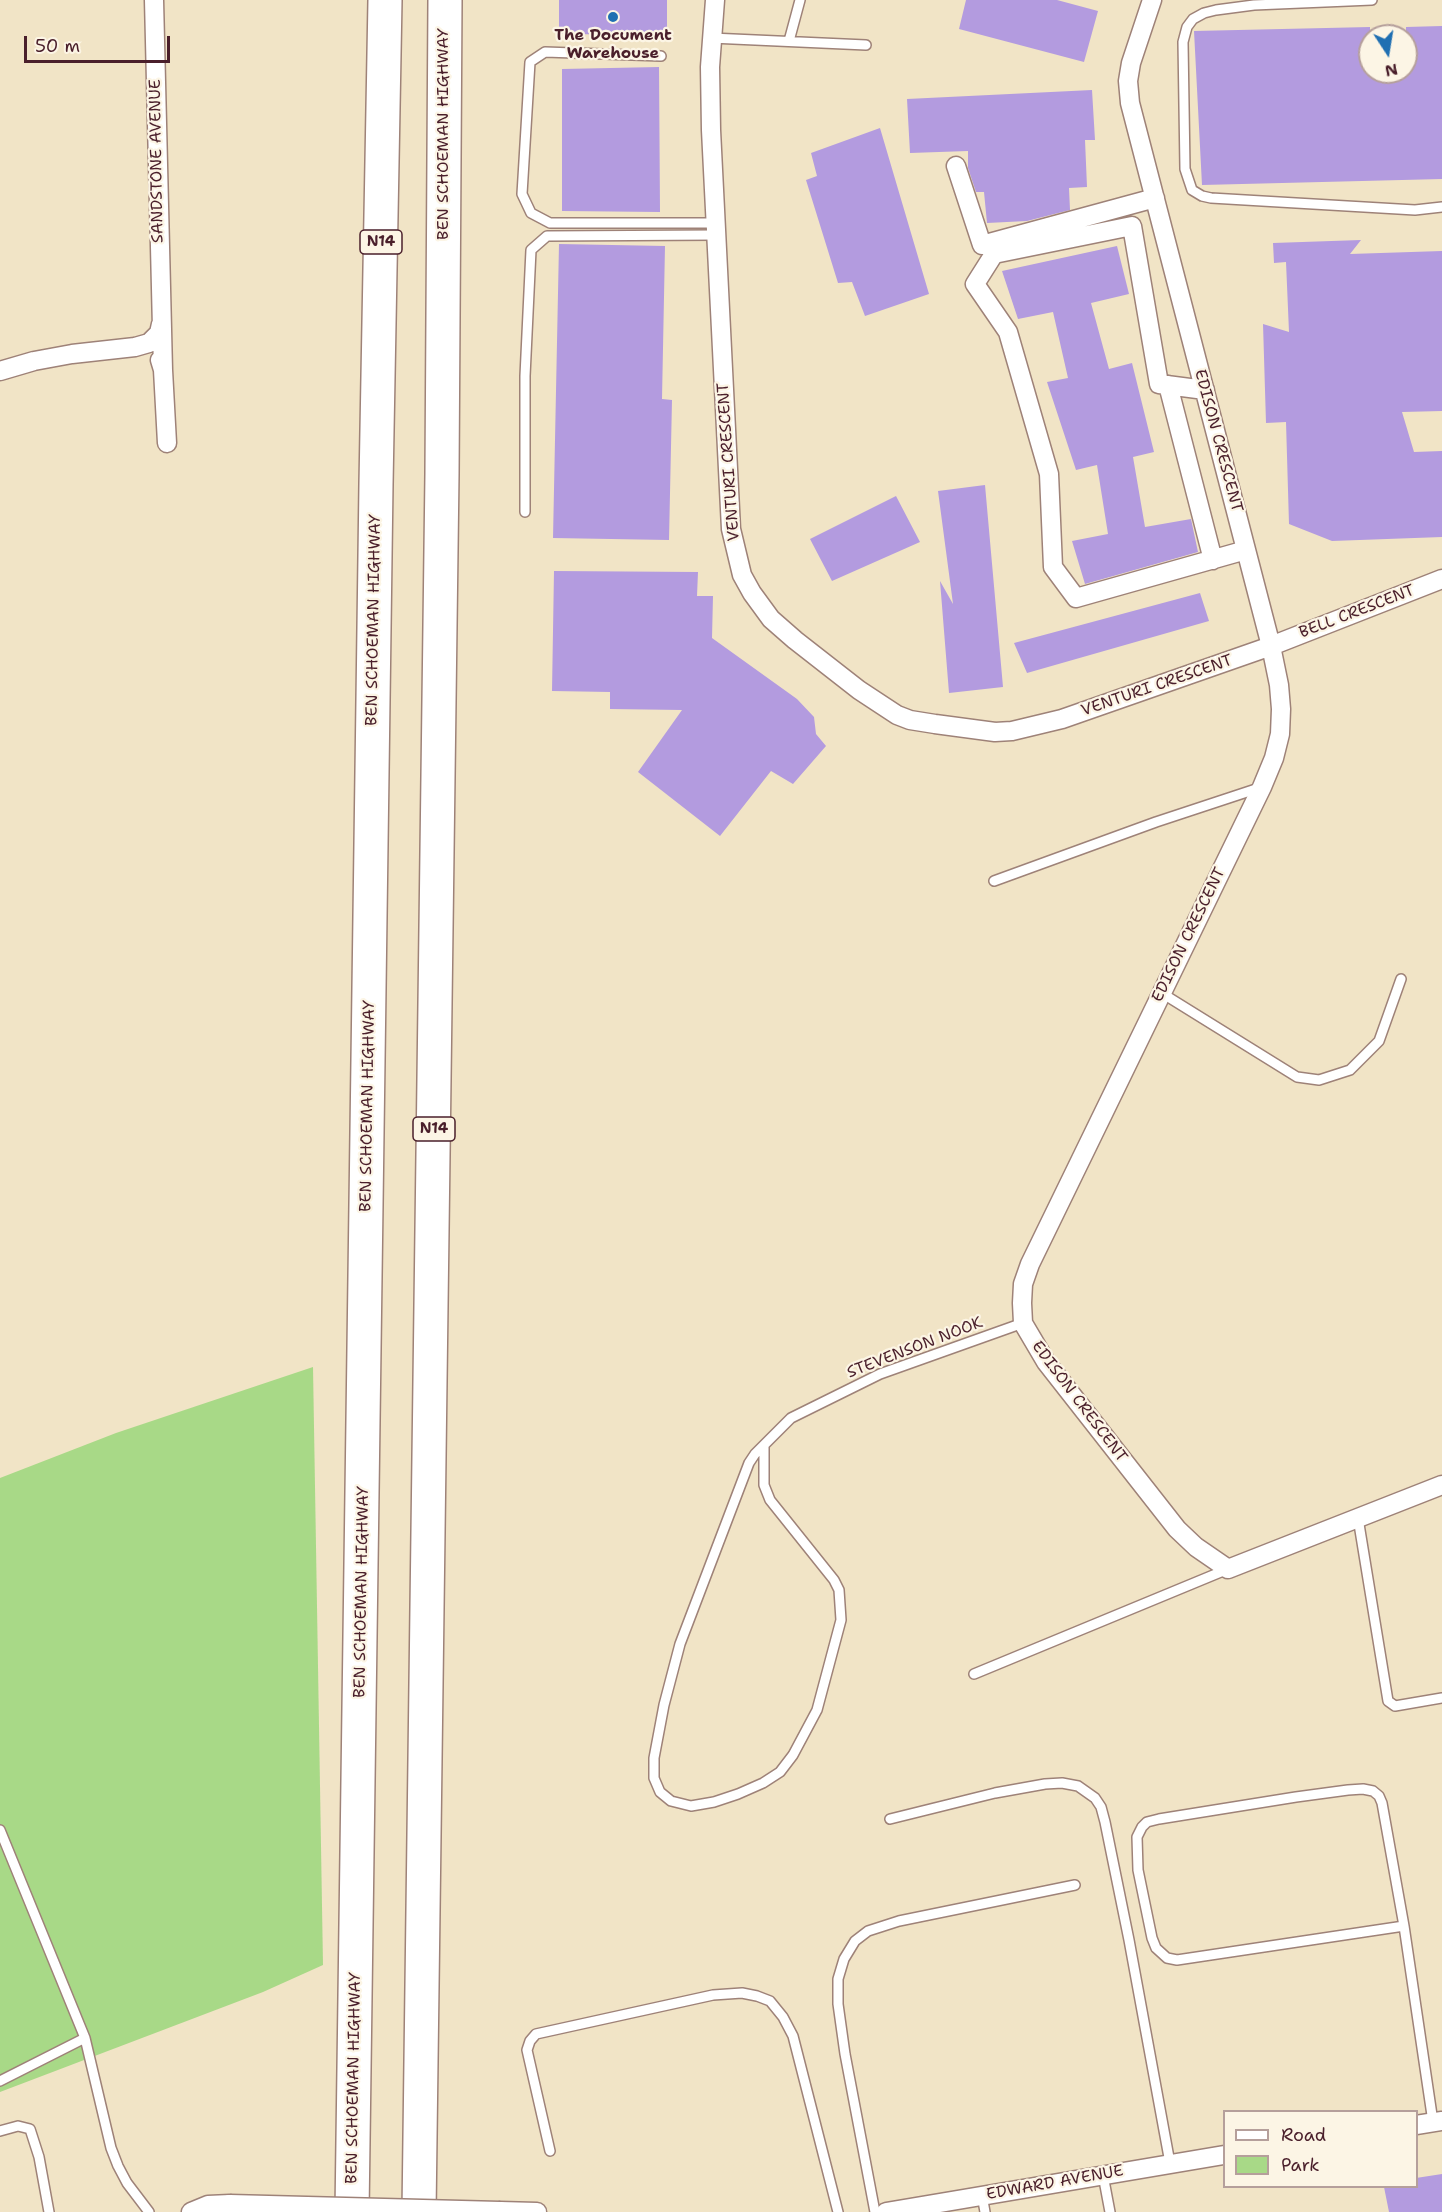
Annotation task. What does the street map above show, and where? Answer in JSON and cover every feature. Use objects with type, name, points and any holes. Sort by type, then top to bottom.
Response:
[{"type":"highway","points":[[363,0],[370,184],[376,484]]},
{"type":"highway","name":"BEN SCHOEMAN HIGHWAY","points":[[352,2212],[385,0]]},
{"type":"highway","name":"BEN SCHOEMAN HIGHWAY","points":[[419,2212],[440,617],[445,0]]},
{"type":"highway","points":[[444,45],[452,0]]},
{"type":"street","name":"SANDSTONE AVENUE","points":[[154,0],[161,322],[167,443]]},
{"type":"street","name":"VENTURI CRESCENT","points":[[715,0],[711,38],[711,130],[730,529],[738,560],[752,593],[771,619],[880,705],[910,720],[986,731],[1012,731],[1062,719],[1271,646]]},
{"type":"street","name":"EDISON CRESCENT","points":[[1152,0],[1131,63],[1128,81],[1130,103],[1271,646],[1280,693],[1280,734],[1274,758],[1262,787],[1160,992],[1030,1264],[1023,1284],[1022,1303],[1023,1323],[1046,1362],[1177,1530],[1196,1547],[1228,1569]]},
{"type":"street","points":[[956,166],[982,244],[1155,198]]},
{"type":"street","points":[[1205,390],[1159,384],[1132,226],[994,254],[975,284],[1008,332],[1049,474],[1053,567],[1076,598],[1246,550]]},
{"type":"street","points":[[135,347],[149,343],[156,338],[161,322]]},
{"type":"street","points":[[0,371],[34,361],[72,354],[135,347],[146,347],[158,355],[163,370]]},
{"type":"street","points":[[1168,385],[1214,560]]},
{"type":"street","name":"BELL CRESCENT","points":[[1271,646],[1442,579]]},
{"type":"street","points":[[1228,1569],[1442,1485]]},
{"type":"street","name":"EDWARD AVENUE","points":[[886,2212],[983,2204],[1103,2175],[1223,2155]]},
{"type":"street","points":[[191,2212],[208,2205],[230,2204],[537,2212]]},
{"type":"lane","points":[[789,42],[800,0]]},
{"type":"lane","points":[[1231,0],[1254,5]]},
{"type":"lane","points":[[1372,0],[1254,5],[1204,13],[1193,19],[1187,27],[1183,42],[1185,169],[1192,190],[1211,198],[1415,210],[1442,207]]},
{"type":"lane","points":[[711,38],[866,45]]},
{"type":"lane","points":[[661,56],[545,52],[530,62],[522,194],[531,213],[550,223],[716,229]]},
{"type":"lane","points":[[525,512],[525,376],[531,250],[547,236],[716,229]]},
{"type":"lane","points":[[994,881],[1156,822],[1262,787]]},
{"type":"lane","points":[[1160,992],[1297,1077],[1319,1080],[1350,1070],[1379,1041],[1401,979]]},
{"type":"lane","name":"STEVENSON NOOK","points":[[764,1447],[764,1485],[770,1500],[834,1580],[840,1597],[840,1620],[817,1710],[793,1755],[780,1772],[764,1783],[738,1794],[714,1802],[691,1806],[671,1801],[660,1792],[654,1778],[654,1758],[664,1705],[680,1644],[749,1463],[791,1418],[880,1374],[1023,1323]]},
{"type":"lane","points":[[1358,1518],[1388,1701],[1395,1706],[1442,1698]]},
{"type":"lane","points":[[974,1674],[1228,1569]]},
{"type":"lane","points":[[890,1819],[995,1793],[1045,1784],[1078,1786],[1095,1797],[1101,1807],[1110,1844],[1170,2163]]},
{"type":"lane","points":[[1404,1926],[1177,1960],[1167,1959],[1156,1948],[1152,1938],[1138,1870],[1137,1838],[1147,1822],[1159,1819],[1296,1797],[1363,1789],[1373,1791],[1382,1803],[1404,1926],[1431,2123]]},
{"type":"lane","points":[[0,1830],[85,2038],[111,2148],[118,2166],[127,2184],[149,2212]]},
{"type":"lane","points":[[875,2212],[845,2054],[838,2004],[838,1979],[844,1959],[855,1941],[868,1931],[899,1921],[1075,1885]]},
{"type":"lane","points":[[550,2151],[527,2050],[536,2034],[713,1995],[742,1993],[757,1996],[770,2001],[783,2017],[793,2036],[837,2212]]},
{"type":"lane","points":[[0,2081],[85,2038]]},
{"type":"lane","points":[[0,2131],[18,2126],[30,2129],[39,2157],[49,2212]]},
{"type":"lane","points":[[1103,2175],[1110,2212]]},
{"type":"green space","points":[[313,1367],[323,1965],[263,1992],[0,2092],[0,1478],[116,1433]]},
{"type":"building","name":"The Document Warehouse","points":[[559,0],[667,0],[667,35],[559,34]]},
{"type":"building","points":[[966,0],[1057,0],[1098,11],[1084,62],[959,29]]},
{"type":"building","points":[[1442,26],[1442,179],[1202,185],[1194,31],[1358,27],[1358,84],[1418,84],[1418,27]]},
{"type":"building","points":[[659,67],[660,212],[562,211],[562,69]]},
{"type":"building","points":[[1092,90],[1095,140],[1085,140],[1087,187],[1069,188],[1070,210],[1027,221],[987,223],[984,192],[976,192],[968,168],[968,151],[910,153],[907,99]]},
{"type":"building","points":[[880,128],[929,294],[865,316],[852,282],[838,283],[806,180],[817,176],[811,153]]},
{"type":"building","points":[[1361,240],[1350,254],[1442,251],[1442,411],[1402,412],[1414,452],[1442,451],[1442,537],[1332,541],[1289,524],[1286,422],[1266,423],[1263,324],[1289,332],[1286,262],[1274,263],[1273,243]]},
{"type":"building","points":[[559,244],[665,246],[662,399],[672,400],[669,540],[553,538]]},
{"type":"building","points":[[1117,246],[1129,294],[1091,303],[1109,369],[1132,363],[1154,452],[1133,457],[1145,527],[1191,519],[1198,552],[1085,584],[1072,541],[1108,534],[1097,465],[1076,470],[1047,382],[1068,378],[1053,312],[1018,319],[1002,271]]},
{"type":"building","points":[[985,485],[1003,687],[949,693],[940,581],[953,604],[938,491]]},
{"type":"building","points":[[896,496],[920,542],[832,581],[810,539]]},
{"type":"building","points":[[554,571],[698,572],[697,596],[713,596],[712,638],[797,699],[814,717],[816,734],[826,746],[793,784],[771,771],[720,836],[638,772],[682,710],[610,709],[610,692],[552,691]]},
{"type":"building","points":[[1200,593],[1209,621],[1027,673],[1014,643]]},
{"type":"building","points":[[1442,2174],[1442,2212],[1389,2212],[1384,2188],[1418,2188],[1418,2178]]},
{"type":"place","name":"The Document Warehouse","points":[[613,17]]}]
